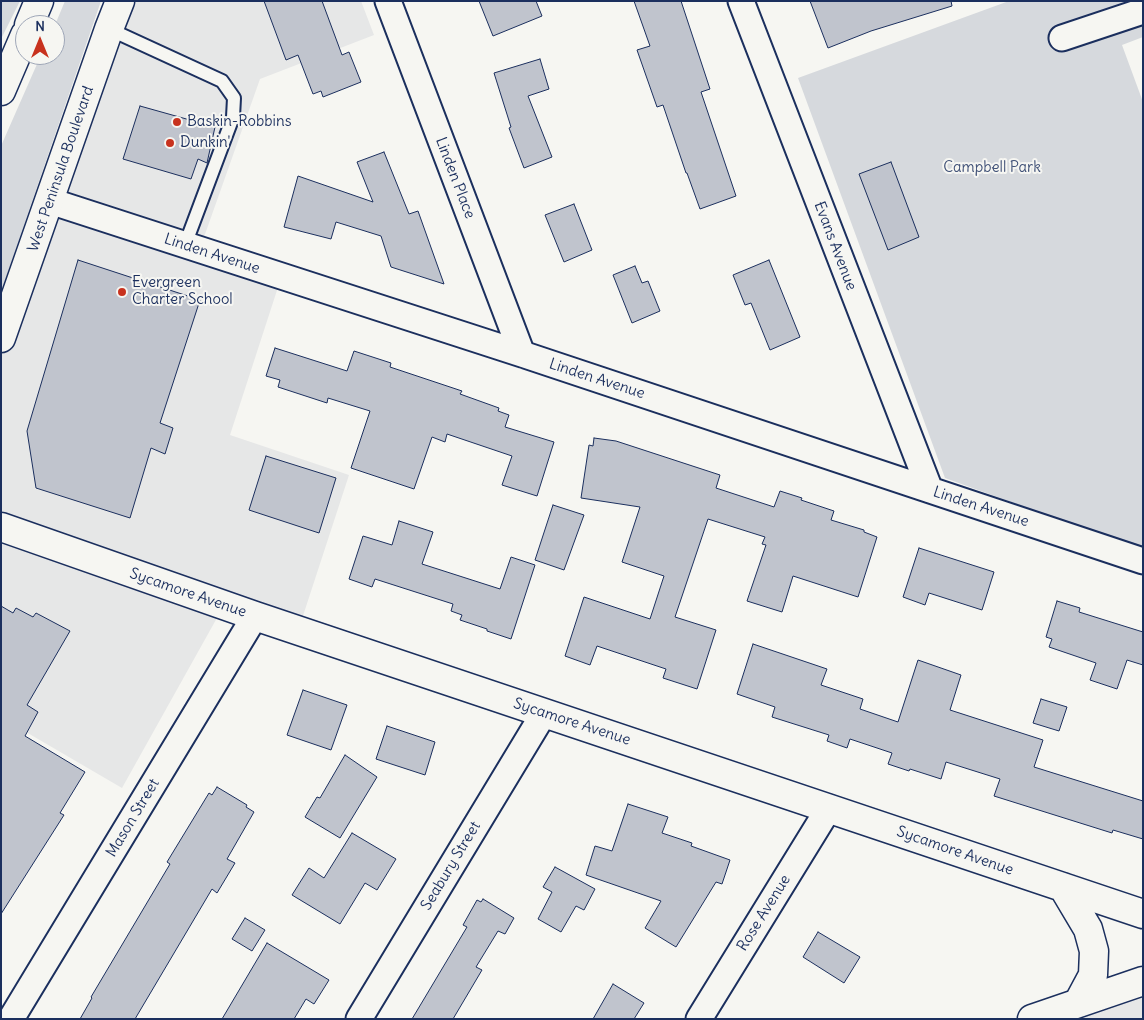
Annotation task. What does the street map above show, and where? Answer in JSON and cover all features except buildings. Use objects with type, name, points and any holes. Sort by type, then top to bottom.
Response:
[{"type":"street","points":[[34,15],[40,1]]},
{"type":"street","name":"West Peninsula Boulevard","points":[[1,338],[120,1]]},
{"type":"street","name":"Linden Place","points":[[388,1],[522,354]]},
{"type":"street","name":"Evans Avenue","points":[[741,1],[930,490]]},
{"type":"street","points":[[1062,38],[1143,11]]},
{"type":"street","points":[[1,91],[15,58]]},
{"type":"street","name":"Linden Avenue","points":[[50,202],[522,354],[1143,561]]},
{"type":"street","name":"Sycamore Avenue","points":[[1,527],[255,616],[1143,914]]},
{"type":"street","name":"Mason Street","points":[[11,1019],[255,616]]},
{"type":"street","name":"Seabury Street","points":[[359,1019],[544,712]]},
{"type":"street","name":"Rose Avenue","points":[[699,1019],[829,808]]},
{"type":"street","points":[[1063,887],[1088,929],[1094,951],[1093,975],[1078,1003]]},
{"type":"street","points":[[1032,1019],[1143,981]]},
{"type":"lane","points":[[109,28],[222,80],[234,98],[232,117],[185,245]]},
{"type":"shaded area","points":[[134,1],[361,1],[374,35],[260,79],[198,254],[280,281],[230,435],[349,475],[299,628],[227,600],[122,788],[14,725],[1,747],[1,330],[87,123]]},
{"type":"shaded area","points":[[1143,980],[1143,1019],[1029,1019]]},
{"type":"green space","points":[[1,1],[20,1],[1,39]]},
{"type":"green space","points":[[65,1],[101,1],[1,292],[1,146],[37,65],[65,65],[65,15],[59,15]]},
{"type":"green space","name":"Campbell Park","points":[[1009,1],[1143,1],[1143,37],[1122,45],[1143,102],[1143,550],[945,478],[798,78]]},
{"type":"place","name":"Baskin-Robbins","points":[[177,122]]},
{"type":"place","name":"Dunkin'","points":[[170,143]]},
{"type":"place","name":"Evergreen Charter School","points":[[122,292]]}]
